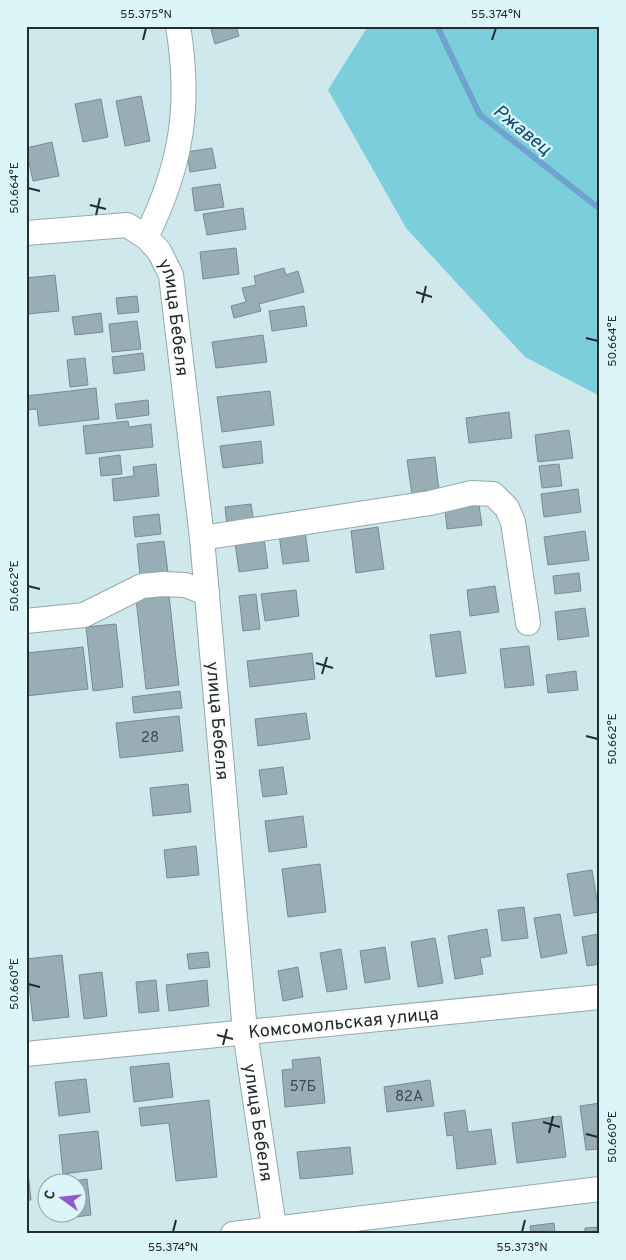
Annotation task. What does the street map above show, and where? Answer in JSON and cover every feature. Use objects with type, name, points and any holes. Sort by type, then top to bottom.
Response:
[{"type":"street","points":[[26,233],[137,231],[159,210],[175,167],[185,106],[184,60],[178,26]]},
{"type":"street","name":"улица Бебеля","points":[[137,231],[159,251],[171,275],[202,538],[246,1032],[275,1231]]},
{"type":"street","points":[[202,538],[430,503],[472,493],[493,494],[507,508],[513,522],[528,623]]},
{"type":"street","points":[[26,620],[84,615],[142,586],[163,584],[185,585],[207,593]]},
{"type":"street","name":"Комсомольская улица","points":[[26,1054],[600,997]]},
{"type":"street","points":[[233,1234],[275,1231],[600,1189]]},
{"type":"shaded area","points":[[368,26],[600,26],[600,396],[525,357],[406,228],[328,90]]},
{"type":"building","points":[[210,26],[236,26],[239,36],[215,44]]},
{"type":"building","points":[[141,96],[150,141],[125,146],[116,101]]},
{"type":"building","points":[[101,99],[108,137],[83,142],[75,104]]},
{"type":"building","points":[[52,142],[59,176],[33,181],[26,148]]},
{"type":"building","points":[[212,148],[216,168],[190,172],[187,152]]},
{"type":"building","points":[[220,184],[224,207],[195,211],[192,188]]},
{"type":"building","points":[[243,208],[246,229],[207,235],[203,214]]},
{"type":"building","points":[[236,248],[239,274],[203,279],[200,252]]},
{"type":"building","points":[[284,268],[286,275],[298,271],[304,292],[259,304],[261,311],[234,318],[231,306],[246,302],[242,288],[256,285],[254,276]]},
{"type":"building","points":[[55,275],[59,311],[27,314],[26,278]]},
{"type":"building","points":[[137,296],[139,312],[118,314],[116,298]]},
{"type":"building","points":[[304,306],[307,326],[272,331],[269,311]]},
{"type":"building","points":[[101,313],[103,332],[75,335],[72,317]]},
{"type":"building","points":[[137,321],[141,349],[112,352],[109,324]]},
{"type":"building","points":[[263,335],[267,362],[216,368],[212,342]]},
{"type":"building","points":[[143,353],[145,370],[114,374],[112,357]]},
{"type":"building","points":[[85,358],[88,385],[70,387],[67,360]]},
{"type":"building","points":[[96,388],[99,419],[39,426],[37,409],[27,410],[26,396]]},
{"type":"building","points":[[270,391],[274,425],[222,432],[217,397]]},
{"type":"building","points":[[148,400],[149,415],[117,419],[115,404]]},
{"type":"building","points":[[509,412],[512,438],[469,443],[466,418]]},
{"type":"building","points":[[128,421],[129,427],[151,424],[153,447],[86,454],[83,426]]},
{"type":"building","points":[[569,430],[573,458],[538,462],[535,435]]},
{"type":"building","points":[[261,441],[263,463],[223,468],[220,446]]},
{"type":"building","points":[[120,455],[122,474],[101,476],[99,458]]},
{"type":"building","points":[[435,457],[439,491],[412,495],[407,460]]},
{"type":"building","points":[[156,464],[159,496],[114,501],[112,479],[134,476],[133,467]]},
{"type":"building","points":[[559,464],[562,486],[542,488],[539,466]]},
{"type":"building","points":[[578,489],[581,512],[544,517],[541,494]]},
{"type":"building","points":[[251,504],[254,522],[227,526],[225,507]]},
{"type":"building","points":[[479,505],[482,525],[447,529],[445,509]]},
{"type":"building","points":[[159,514],[161,534],[135,537],[133,517]]},
{"type":"building","points":[[378,527],[384,569],[356,573],[351,531]]},
{"type":"building","points":[[305,531],[309,561],[283,564],[279,534]]},
{"type":"building","points":[[585,531],[589,560],[548,565],[544,537]]},
{"type":"building","points":[[264,539],[268,568],[239,572],[235,543]]},
{"type":"building","points":[[164,541],[168,573],[140,576],[137,544]]},
{"type":"building","points":[[579,573],[581,591],[555,594],[553,576]]},
{"type":"building","points":[[495,586],[499,612],[470,616],[467,590]]},
{"type":"building","points":[[296,590],[299,616],[265,621],[261,594]]},
{"type":"building","points":[[256,594],[260,629],[243,631],[239,596]]},
{"type":"building","points":[[169,595],[179,685],[146,689],[136,599]]},
{"type":"building","points":[[585,608],[589,636],[558,640],[555,612]]},
{"type":"building","points":[[116,624],[123,687],[93,691],[86,627]]},
{"type":"building","points":[[460,631],[466,673],[436,677],[430,635]]},
{"type":"building","points":[[529,646],[534,685],[505,688],[500,649]]},
{"type":"building","points":[[83,647],[88,689],[26,696],[26,653]]},
{"type":"building","points":[[312,653],[315,679],[250,687],[247,661]]},
{"type":"building","points":[[576,671],[578,690],[548,693],[546,675]]},
{"type":"building","points":[[180,691],[182,708],[134,713],[132,697]]},
{"type":"building","points":[[306,713],[310,739],[258,746],[255,719]]},
{"type":"building","points":[[179,716],[183,751],[120,758],[116,723]]},
{"type":"building","points":[[283,767],[287,794],[263,797],[259,770]]},
{"type":"building","points":[[188,784],[191,812],[153,816],[150,788]]},
{"type":"building","points":[[303,816],[307,847],[269,852],[265,821]]},
{"type":"building","points":[[196,846],[199,875],[167,878],[164,850]]},
{"type":"building","points":[[320,864],[326,912],[288,917],[282,869]]},
{"type":"building","points":[[592,870],[599,912],[574,916],[567,874]]},
{"type":"building","points":[[524,907],[528,938],[502,941],[498,910]]},
{"type":"building","points":[[560,914],[567,953],[541,958],[534,918]]},
{"type":"building","points":[[487,929],[491,956],[480,958],[483,974],[455,979],[448,936]]},
{"type":"building","points":[[599,934],[600,964],[587,966],[582,937]]},
{"type":"building","points":[[435,938],[443,983],[418,987],[411,942]]},
{"type":"building","points":[[385,947],[390,979],[365,983],[360,951]]},
{"type":"building","points":[[341,949],[347,989],[327,992],[320,953]]},
{"type":"building","points":[[208,952],[210,967],[189,969],[187,954]]},
{"type":"building","points":[[62,955],[69,1017],[33,1021],[26,959]]},
{"type":"building","points":[[298,967],[303,997],[283,1001],[278,971]]},
{"type":"building","points":[[102,972],[107,1016],[84,1019],[79,975]]},
{"type":"building","points":[[156,980],[159,1011],[139,1013],[136,982]]},
{"type":"building","points":[[207,980],[209,1006],[169,1011],[166,985]]},
{"type":"building","points":[[320,1057],[325,1103],[285,1107],[282,1070],[293,1069],[292,1060]]},
{"type":"building","points":[[169,1063],[173,1097],[134,1102],[130,1067]]},
{"type":"building","points":[[86,1079],[90,1112],[59,1116],[55,1082]]},
{"type":"building","points":[[430,1080],[434,1106],[387,1112],[384,1087]]},
{"type":"building","points":[[209,1100],[217,1177],[176,1181],[169,1123],[141,1126],[139,1108]]},
{"type":"building","points":[[600,1103],[600,1149],[586,1150],[580,1106]]},
{"type":"building","points":[[465,1110],[468,1132],[491,1129],[496,1164],[457,1169],[453,1135],[447,1136],[444,1113]]},
{"type":"building","points":[[561,1116],[566,1157],[517,1163],[512,1123]]},
{"type":"building","points":[[98,1131],[102,1169],[63,1172],[59,1135]]},
{"type":"building","points":[[350,1147],[353,1174],[300,1179],[297,1152]]},
{"type":"building","points":[[26,1155],[31,1200],[26,1200]]},
{"type":"building","points":[[88,1188],[91,1215],[88,1215]]},
{"type":"building","points":[[554,1223],[555,1234],[531,1234],[530,1226]]},
{"type":"building","points":[[600,1227],[600,1234],[585,1234],[585,1228]]},
{"type":"waterway","name":"Ржавец","points":[[437,26],[480,115],[600,209]]}]
